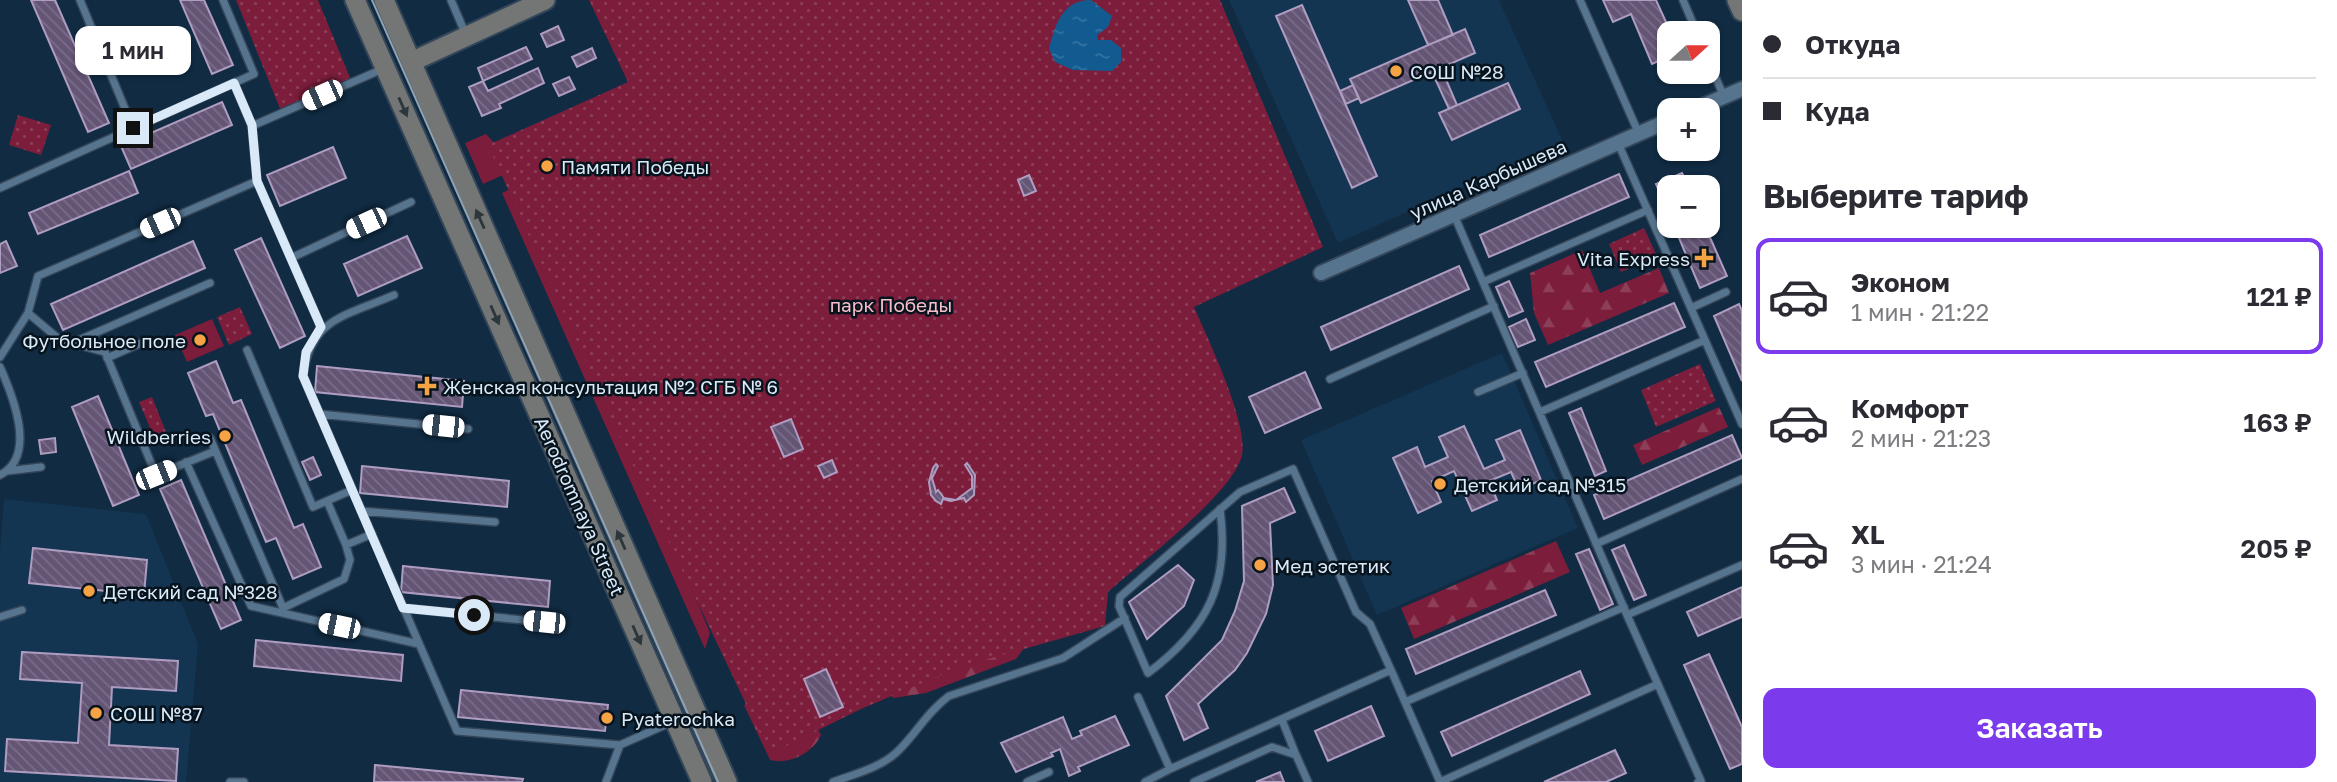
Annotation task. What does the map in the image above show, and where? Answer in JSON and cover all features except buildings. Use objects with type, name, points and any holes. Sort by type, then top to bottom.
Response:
[{"type":"main road","name":"Aerodromnaya Street","points":[[355,0],[702,782]]},
{"type":"main road","name":"Aerodromnaya Street","points":[[384,0],[727,782]]},
{"type":"main road","points":[[411,62],[545,0]]},
{"type":"main road","points":[[1737,0],[1742,11]]},
{"type":"street","points":[[1720,98],[1742,89]]},
{"type":"street","name":"улица Карбышева","points":[[1321,273],[1657,126]]},
{"type":"lane","points":[[80,0],[133,128]]},
{"type":"lane","points":[[0,188],[254,74],[223,0]]},
{"type":"lane","points":[[451,0],[466,36]]},
{"type":"lane","points":[[1580,0],[1639,134]]},
{"type":"lane","points":[[1683,0],[1692,21]]},
{"type":"lane","points":[[252,125],[385,68]]},
{"type":"lane","points":[[234,83],[252,125],[257,181],[321,327]]},
{"type":"lane","points":[[1719,84],[1724,96]]},
{"type":"lane","points":[[1618,143],[1742,424]]},
{"type":"lane","points":[[0,357],[28,313],[38,276],[257,181]]},
{"type":"lane","points":[[291,258],[411,202]]},
{"type":"lane","points":[[1483,282],[1648,210]]},
{"type":"lane","points":[[1454,215],[1701,781],[1698,782]]},
{"type":"lane","points":[[71,343],[210,283]]},
{"type":"lane","points":[[1691,308],[1726,292]]},
{"type":"lane","points":[[394,295],[321,327],[306,352],[303,376],[457,731],[620,745],[675,721]]},
{"type":"lane","points":[[1329,379],[1494,306]]},
{"type":"lane","points":[[28,313],[60,341],[105,352],[156,475],[215,451]]},
{"type":"lane","points":[[1540,412],[1705,340]]},
{"type":"lane","points":[[107,358],[146,341]]},
{"type":"lane","points":[[247,350],[313,507],[352,490]]},
{"type":"lane","points":[[0,367],[13,398],[20,425],[18,445],[4,473]]},
{"type":"lane","points":[[1478,393],[1523,373]]},
{"type":"lane","points":[[319,414],[468,429]]},
{"type":"lane","points":[[210,438],[284,611]]},
{"type":"lane","points":[[186,463],[245,598],[251,606],[284,611],[419,644]]},
{"type":"lane","points":[[4,473],[41,467]]},
{"type":"lane","points":[[1220,509],[1224,541],[1216,588],[1207,614],[1183,644],[1148,673],[1119,606],[1120,597],[1220,509],[1240,492],[1293,469],[1356,612],[1370,624],[1440,782],[1658,684]]},
{"type":"lane","points":[[1596,544],[1742,479]]},
{"type":"lane","points":[[284,611],[344,579],[350,560],[327,501]]},
{"type":"lane","points":[[361,511],[495,522]]},
{"type":"lane","points":[[346,545],[372,534]]},
{"type":"lane","points":[[1628,615],[1742,565]]},
{"type":"lane","points":[[1405,702],[1624,607]]},
{"type":"lane","points":[[403,608],[544,622]]},
{"type":"lane","points":[[0,617],[22,610]]},
{"type":"lane","points":[[833,782],[884,762],[897,751],[934,707],[949,696],[1063,658],[1125,618]]},
{"type":"lane","points":[[1144,782],[1391,670]]},
{"type":"lane","points":[[1139,697],[1170,769]]},
{"type":"lane","points":[[1282,720],[1308,782]]},
{"type":"lane","points":[[606,782],[620,745]]},
{"type":"lane","points":[[1194,782],[1272,747],[1296,755]]},
{"type":"lane","points":[[1027,782],[1049,772]]},
{"type":"lane","points":[[230,782],[244,782]]},
{"type":"shaded area","name":"СОШ №28","points":[[1229,0],[1499,0],[1563,142],[1338,243]]},
{"type":"shaded area","name":"Детский сад №315","points":[[1502,353],[1578,528],[1377,615],[1301,440]]},
{"type":"shaded area","points":[[4,499],[146,514],[198,644],[186,782],[0,782],[0,552]]},
{"type":"green space","points":[[236,0],[318,0],[351,80],[281,111]]},
{"type":"green space","name":"парк Победы","points":[[589,0],[1220,0],[1323,247],[1194,307],[1233,402],[1239,423],[1242,455],[1235,471],[1204,508],[1108,592],[1105,626],[960,667],[861,709],[782,748],[770,749],[765,744],[647,496],[488,145],[628,82]]},
{"type":"green space","points":[[18,115],[51,125],[41,155],[9,145]]},
{"type":"green space","points":[[486,134],[514,164],[514,170],[483,184],[465,143]]},
{"type":"green space","points":[[526,182],[710,633],[705,649],[502,193]]},
{"type":"green space","points":[[1644,228],[1657,256],[1621,272],[1609,244]]},
{"type":"green space","points":[[1582,250],[1600,293],[1659,268],[1669,293],[1548,345],[1534,313],[1530,273]]},
{"type":"green space","points":[[240,307],[252,334],[229,345],[217,317]]},
{"type":"green space","name":"Футбольное поле","points":[[212,319],[224,346],[187,362],[175,335]]},
{"type":"green space","points":[[1700,364],[1716,401],[1656,427],[1641,390]]},
{"type":"green space","points":[[152,397],[166,432],[154,437],[139,402]]},
{"type":"green space","points":[[1719,407],[1728,427],[1642,465],[1633,445]]},
{"type":"green space","points":[[1556,541],[1570,572],[1414,639],[1401,608]]},
{"type":"green space","points":[[1036,632],[1016,659],[926,693],[894,698],[880,690]]},
{"type":"green space","points":[[795,683],[821,735],[812,747],[800,756],[785,761],[770,760],[744,705]]},
{"type":"water","points":[[1091,0],[1112,16],[1108,27],[1097,35],[1098,40],[1111,40],[1121,48],[1121,62],[1112,71],[1073,70],[1055,62],[1049,49],[1057,23],[1067,9],[1081,1]]},
{"type":"tram line","points":[[372,0],[718,782]]},
{"type":"place","name":"СОШ №28","points":[[1396,71]]},
{"type":"place","name":"Памяти Победы","points":[[547,166]]},
{"type":"place","name":"Vita Express","points":[[1704,258]]},
{"type":"place","name":"Футбольное поле","points":[[200,340]]},
{"type":"place","name":"Женская консультация №2 СГБ № 6","points":[[427,386]]},
{"type":"place","name":"Wildberries","points":[[225,436]]},
{"type":"place","name":"Детский сад №315","points":[[1440,484]]},
{"type":"place","name":"Мед эстетик","points":[[1260,565]]},
{"type":"place","name":"Детский сад №328","points":[[89,591]]},
{"type":"place","name":"СОШ №87","points":[[96,713]]},
{"type":"place","name":"Pyaterochka","points":[[607,718]]},
{"type":"route","points":[[133,128],[234,83],[252,125],[257,181],[321,327],[306,352],[303,376],[403,608],[474,615]]}]
